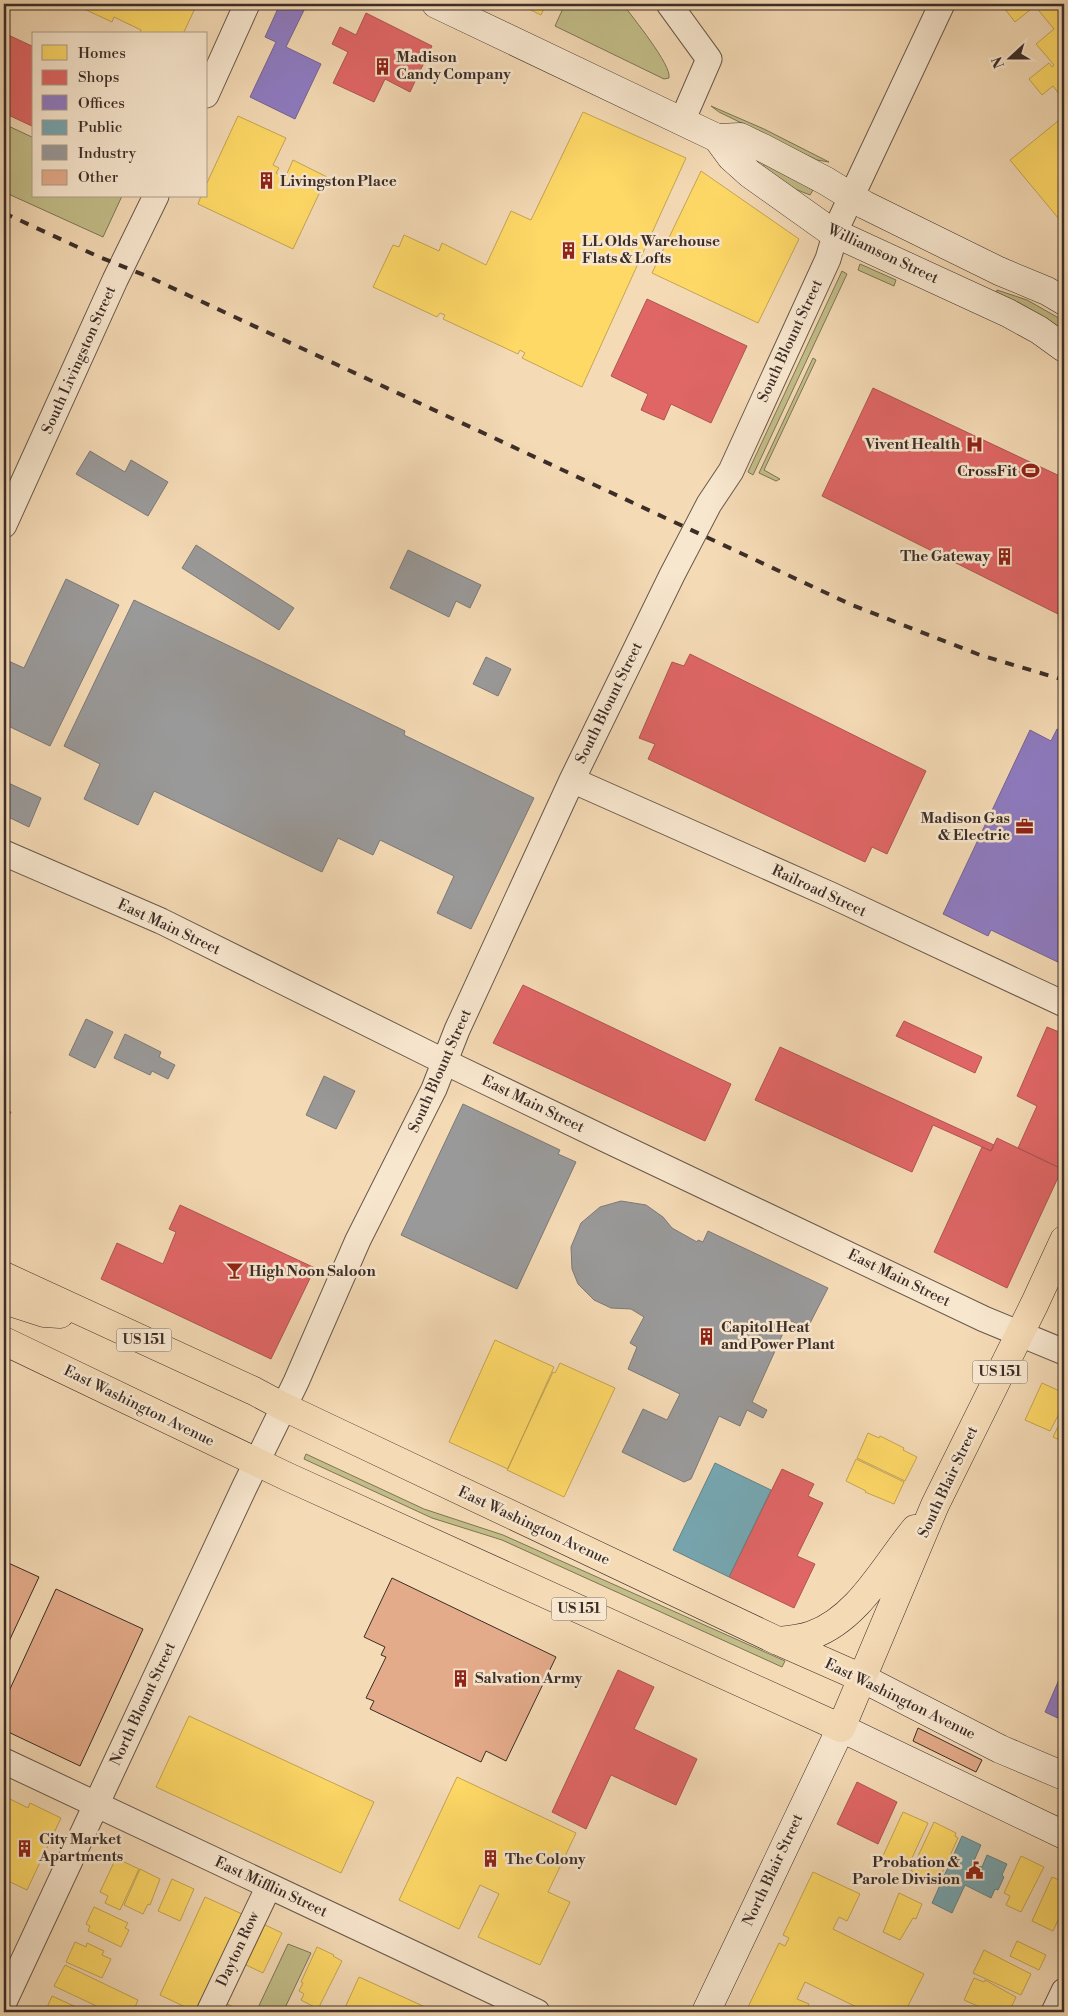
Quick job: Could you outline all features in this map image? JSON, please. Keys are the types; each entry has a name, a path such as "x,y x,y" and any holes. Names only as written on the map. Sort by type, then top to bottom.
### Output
{"main road":[{"name":"South Blair Street","path":"841,1728 935,1504 1020,1334 1064,1240"},
{"name":"East Washington Avenue","path":"4,1276 254,1390 284,1407 778,1641 862,1678"},
{"path":"4,1300 44,1313 89,1315"},
{"name":"East Washington Avenue","path":"4,1341 256,1462 841,1728"},
{"name":"US 151","path":"778,1641 813,1635 829,1627 851,1609 865,1595 900,1547 935,1504"}],"street":[{"path":"208,91 247,4"},
{"name":"Williamson Street","path":"436,4 717,138 731,157 750,174 836,233 1008,313 1039,330 1064,348"},
{"path":"668,4 709,59 682,121"},
{"name":"South Blount Street","path":"284,1407 358,1240 431,1096 444,1062 572,780 672,575 709,504 730,471 828,259 850,197 942,4"},
{"name":"Williamson Street","path":"717,138 740,137 826,181 850,197 998,272 1064,300"},
{"name":"South Livingston Street","path":"4,524 115,280 155,198"},
{"name":"Railroad Street","path":"572,780 823,891 1064,1004"},
{"name":"East Main Street","path":"4,853 161,921 444,1062 1020,1334 1064,1352"},
{"name":"North Blount Street","path":"4,2002 256,1462 284,1407"},
{"name":"East Washington Avenue","path":"862,1678 1000,1749 1064,1776"},
{"name":"East Washington Avenue","path":"841,1728 1064,1835"},
{"name":"North Blair Street","path":"706,2012 841,1728"},
{"name":"East Mifflin Street","path":"4,1761 537,2012"},
{"name":"Dayton Row","path":"209,2012 269,1886"},
{"path":"1054,2012 1064,1991"}],"shaded area":[{"path":"565,4 623,4 658,52 669,78 664,79 555,26"},
{"path":"711,106 764,129 829,162 817,160 719,112"},
{"path":"4,124 32,137 32,198 121,198 103,237 4,192"},
{"path":"765,163 813,190 810,195 795,189 763,167"},
{"path":"860,264 896,280 894,286 858,270"},
{"path":"842,271 847,274 753,475 748,472"},
{"path":"997,290 1027,300 1064,321 1064,330 996,295"},
{"path":"813,358 816,360 764,470 780,479 776,481 759,473"},
{"path":"306,1454 424,1509 503,1535 785,1661 782,1667 502,1540 432,1518 304,1459"},
{"path":"288,1944 311,1953 283,2012 256,2012"}],"building: Homes":[{"path":"83,4 197,4 184,32 140,32 141,30 114,17 112,22 82,8"},
{"path":"525,4 546,4 541,15 523,6"},
{"path":"1001,4 1064,4 1063,99 1053,86 1042,95 1029,79 1049,63 1052,67 1054,65 1036,44 1054,29 1035,6 1015,22"},
{"name":"LL Olds Warehouse Flats & Lofts","path":"583,112 686,158 582,387 522,358 525,353 520,350 518,354 443,319 445,315 440,313 437,317 373,287 393,245 399,247 404,235 439,251 442,243 486,265 511,211 531,220"},
{"name":"Livingston Place","path":"238,116 286,138 273,165 279,168 276,173 285,178 293,160 327,177 293,249 198,204 200,198 208,198 208,181"},
{"path":"1058,121 1064,129 1064,225 1010,160"},
{"path":"701,171 799,239 758,323 652,273"},
{"path":"495,1340 554,1367 508,1469 449,1442"},
{"path":"560,1363 615,1388 564,1497 507,1470 553,1372 555,1373"},
{"path":"1042,1383 1064,1393 1064,1404 1050,1431 1025,1420"},
{"path":"1064,1414 1064,1442 1053,1437"},
{"path":"868,1433 879,1438 880,1436 917,1457 905,1481 857,1458"},
{"path":"856,1459 904,1482 894,1504 865,1492 846,1481"},
{"path":"189,1716 374,1802 341,1873 156,1787"},
{"name":"The Colony","path":"457,1777 576,1833 548,1892 570,1902 540,1965 478,1937 499,1894 480,1885 459,1929 399,1900"},
{"name":"City Market Apartments","path":"4,1796 28,1808 30,1803 61,1818 27,1890 4,1879"},
{"path":"903,1812 928,1823 907,1869 882,1858"},
{"path":"934,1822 956,1833 955,1836 958,1838 937,1884 911,1871"},
{"path":"1021,1856 1044,1867 1021,1912 1006,1905 1010,1896 1004,1893"},
{"path":"116,1858 139,1869 120,1910 105,1903 108,1896 100,1892"},
{"path":"140,1869 160,1879 150,1905 148,1904 143,1914 124,1905"},
{"path":"813,1872 860,1894 847,1921 839,1917 833,1929 924,1974 905,2012 867,2012 805,1982 797,1999 809,2004 805,2012 759,2012 748,2007 779,1943 785,1946 789,1938 783,1935"},
{"path":"1052,1877 1064,1882 1064,1915 1062,1920 1059,1918 1053,1931 1032,1921"},
{"path":"172,1879 194,1889 180,1921 158,1911"},
{"path":"899,1893 922,1904 916,1919 913,1918 900,1940 883,1932"},
{"path":"205,1897 242,1914 196,2012 160,1995"},
{"path":"94,1907 128,1923 125,1928 129,1930 121,1947 88,1931 90,1926 86,1924"},
{"path":"261,1923 282,1933 263,1973 240,1962"},
{"path":"1017,1941 1046,1955 1039,1970 1010,1956"},
{"path":"75,1942 86,1947 87,1943 104,1951 102,1955 111,1959 102,1978 66,1962"},
{"path":"317,1947 342,1961 318,2009 301,2000 304,1994 299,1991 303,1983 301,1982"},
{"path":"984,1950 1031,1974 1021,1995 973,1973"},
{"path":"65,1965 138,2000 133,2012 109,2012 54,1986"},
{"path":"359,1977 434,2011 343,2012"},
{"path":"974,1978 984,1982 985,1980 1016,1997 1009,2012 991,2012 964,2000"},
{"path":"52,1996 87,2012 45,2012"},
{"path":"225,2003 245,2012 221,2012"}],"building: Shops":[{"name":"Madison Candy Company","path":"366,13 432,46 410,92 385,79 374,102 333,83 348,52 332,44 340,27 356,35"},
{"path":"4,33 32,46 32,126 4,113"},
{"path":"647,299 747,346 711,423 671,404 664,420 641,410 648,394 611,376"},
{"name":"The Gateway","path":"873,388 1064,478 1064,617 822,496"},
{"path":"690,654 926,771 887,854 872,847 865,862 648,759 655,744 639,738 672,662 684,666"},
{"path":"523,985 731,1084 705,1141 493,1043"},
{"path":"904,1021 982,1057 975,1073 896,1036"},
{"path":"1047,1027 1064,1034 1064,1164 1062,1169 1018,1148 1037,1106 1017,1096"},
{"path":"780,1047 994,1145 991,1151 933,1125 912,1172 755,1100"},
{"path":"4,1109 11,1112 4,1125"},
{"path":"997,1138 1062,1169 1007,1288 934,1252 982,1147 991,1151"},
{"path":"180,1205 315,1268 271,1359 101,1279 117,1243 163,1264 176,1232 169,1229"},
{"path":"782,1469 814,1484 808,1496 823,1503 797,1556 815,1564 794,1608 729,1577"},
{"path":"618,1670 654,1687 634,1729 697,1759 676,1805 611,1775 586,1829 552,1812"},
{"path":"857,1782 897,1802 878,1844 837,1824"}],"building: Offices":[{"path":"280,4 307,4 286,47 321,64 295,119 250,97 276,42 265,37"},
{"name":"Madison Gas & Electric","path":"1057,729 1064,732 1064,965 991,930 988,936 943,914 1030,730 1051,741"},
{"path":"1064,1668 1064,1721 1045,1712"}],"building: Public":[{"path":"715,1463 771,1490 729,1577 673,1550"},
{"name":"Probation & Parole Division","path":"962,1836 981,1845 973,1863 982,1867 987,1855 1007,1864 998,1890 995,1889 991,1898 965,1885 952,1913 932,1903"}],"building: Industry":[{"path":"90,451 125,472 131,460 168,482 148,516 76,474"},
{"path":"196,545 294,608 279,630 182,568"},
{"path":"408,550 481,585 470,608 456,601 449,617 390,588"},
{"path":"66,579 119,605 50,746 4,724 4,659 24,668"},
{"path":"134,600 405,731 404,735 534,798 471,929 437,913 454,876 380,840 373,855 338,838 322,872 154,791 138,825 84,799 100,764 64,746"},
{"path":"486,657 511,669 498,696 473,684"},
{"path":"4,781 41,798 29,827 4,815"},
{"path":"86,1019 113,1032 95,1068 69,1055"},
{"path":"125,1034 161,1052 159,1057 175,1065 168,1079 152,1071 150,1075 114,1058"},
{"path":"324,1076 355,1091 336,1129 306,1115"},
{"path":"463,1104 560,1150 558,1154 576,1162 517,1289 401,1235"},
{"name":"Capitol Heat and Power Plant","path":"621,1201 646,1205 663,1217 672,1228 697,1242 698,1240 703,1242 708,1231 828,1288 807,1329 789,1320 752,1402 767,1410 763,1418 747,1410 740,1426 719,1416 691,1479 684,1482 622,1452 643,1409 667,1420 680,1394 628,1369 637,1347 630,1343 644,1317 631,1309 611,1308 594,1300 578,1284 572,1269 571,1247 581,1223 600,1207"}],"building: Other":[{"path":"4,1561 39,1577 4,1652"},
{"name":"Salvation Army","path":"392,1578 556,1657 506,1761 486,1751 481,1762 370,1709 374,1701 366,1698 386,1657 381,1655 385,1647 364,1637"},
{"path":"56,1589 143,1629 80,1766 4,1730 4,1702"},
{"path":"918,1728 982,1760 976,1772 913,1741"}],"railway":[{"path":"4,213 97,256 149,277 852,605 980,655 1064,680"}],"place":[{"name":"Madison Candy Company","path":"382,66"},
{"name":"Livingston Place","path":"266,181"},
{"name":"LL Olds Warehouse Flats & Lofts","path":"568,250"},
{"name":"Vivent Health","path":"974,444"},
{"name":"CrossFit","path":"1031,471"},
{"name":"The Gateway","path":"1004,556"},
{"name":"Madison Gas & Electric","path":"1024,827"},
{"name":"High Noon Saloon","path":"235,1271"},
{"name":"Capitol Heat and Power Plant","path":"707,1336"},
{"name":"Salvation Army","path":"461,1678"},
{"name":"City Market Apartments","path":"25,1848"},
{"name":"The Colony","path":"491,1859"},
{"name":"Probation & Parole Division","path":"974,1871"}]}
